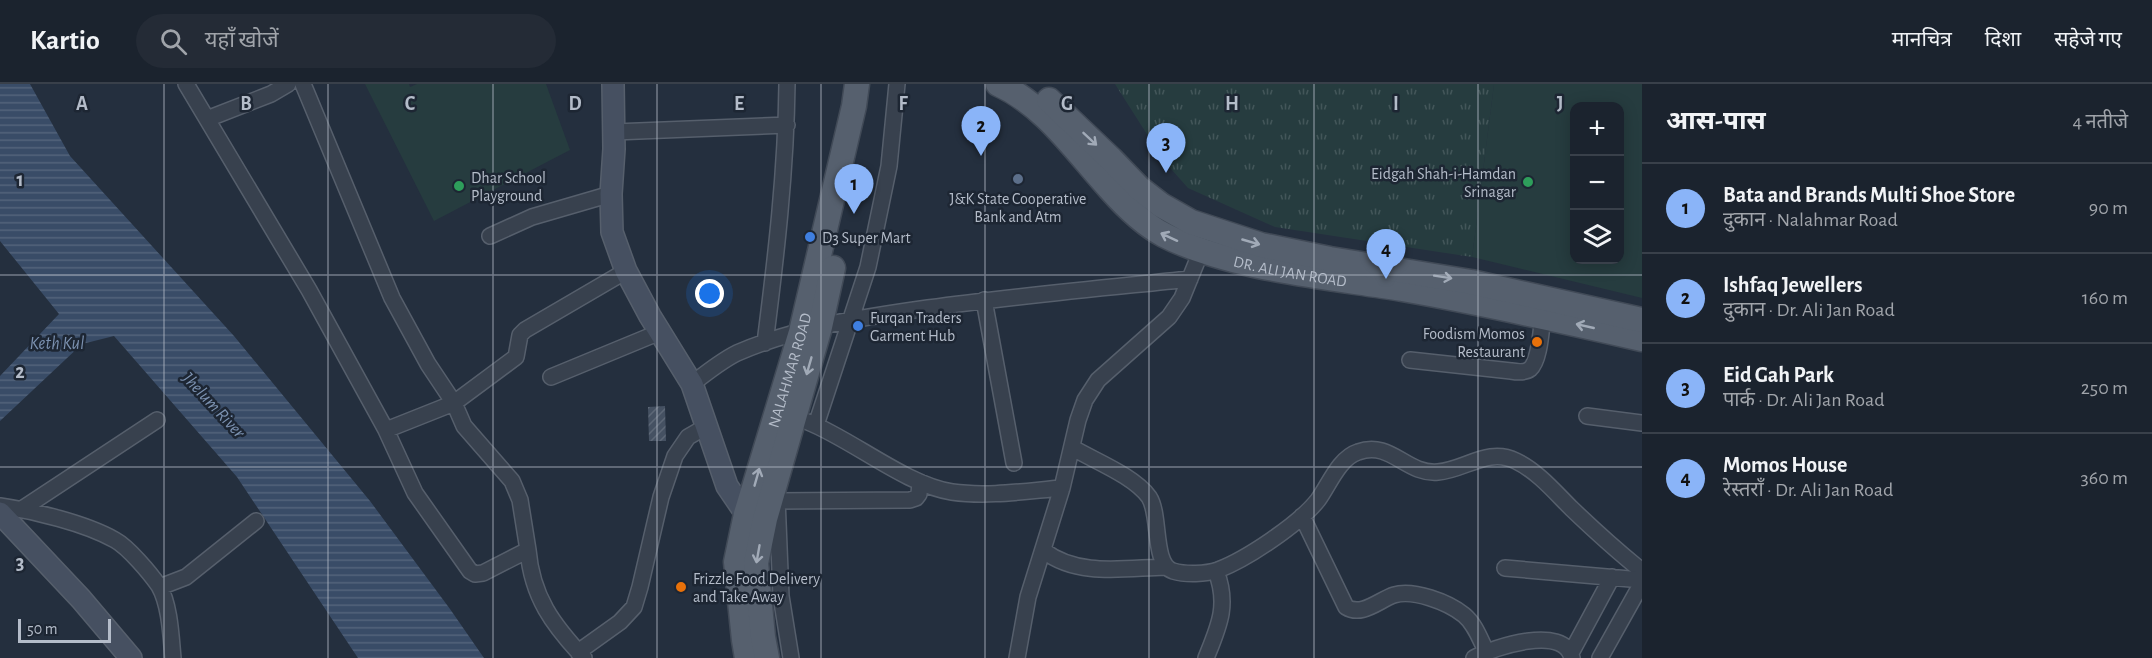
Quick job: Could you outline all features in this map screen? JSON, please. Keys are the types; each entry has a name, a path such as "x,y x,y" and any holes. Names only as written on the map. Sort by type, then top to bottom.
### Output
{"main road":[{"name":"NALAHMAR ROAD","path":"747,658 736,562 805,420 810,330 857,84"},
{"name":"NALAHMAR ROAD","path":"767,658 756,563 766,504 874,84"},
{"name":"DR. ALI JAN ROAD","path":"998,84 1023,97 1046,118 1136,216 1164,235 1261,244 1319,257 1471,282 1642,320"},
{"name":"DR. ALI JAN ROAD","path":"1032,84 1139,188 1161,205 1191,222 1205,240 1273,268 1413,291 1543,316 1642,339"}],"street":[{"path":"186,84 309,290 386,430 415,493 470,571 475,574 483,573 528,550"},
{"path":"207,119 271,94 288,84"},
{"path":"303,84 392,298 428,364 454,403 464,426 512,481 520,500 530,571 535,589 548,615 581,655 634,607 662,497 675,456 688,437 707,426"},
{"path":"613,84 612,232 626,271 692,384 727,486 766,504 910,500 919,494 920,482"},
{"path":"765,343 787,125 787,84"},
{"path":"897,84 889,166 868,267 852,319 805,420 920,482 951,492 988,494 1062,488"},
{"path":"614,132 787,125"},
{"path":"490,236 532,218 611,194"},
{"path":"1017,658 1028,597 1044,551 1085,400 1098,380 1169,317 1182,298 1205,240"},
{"path":"386,430 454,403 516,357 520,335 525,330 626,271"},
{"path":"692,384 736,354 765,343 852,319 984,300 1190,279"},
{"path":"984,300 1014,463"},
{"path":"1410,360 1521,372 1529,370 1538,351 1543,316"},
{"path":"551,377 660,332"},
{"path":"1587,416 1642,423"},
{"path":"22,509 157,420"},
{"path":"1072,448 1135,483 1149,498 1157,520 1160,553 1165,567"},
{"path":"1044,551 1056,561 1075,567 1100,569 1165,567 1173,571 1200,573 1216,571 1284,531 1316,502 1348,457 1371,449 1384,450 1426,473 1441,472 1477,459 1495,456 1514,459 1532,470 1614,548 1642,571"},
{"path":"766,504 791,658"},
{"path":"0,506 22,509 91,529 116,540 140,563 160,587 169,617 174,658"},
{"path":"0,513 81,599 131,658"},
{"path":"1302,516 1346,607 1352,611 1359,610 1394,595 1407,593 1422,596 1464,615 1472,625 1480,655 1509,644 1549,640 1560,643 1572,655 1612,577"},
{"path":"160,587 186,577 256,521"},
{"path":"1505,568 1642,581 1600,658"},
{"path":"1206,658 1219,625 1224,603 1222,585 1216,571"}],"green space":[{"name":"Dhar School Playground","path":"365,84 409,84 410,87 417,84 546,84 570,150 434,221"},
{"path":"1115,84 1494,84 1472,257 1275,227 1188,188 1164,161"},
{"name":"Eidgah Shah-i-Hamdan Srinagar","path":"1494,84 1642,84 1642,298 1472,257"}],"water":[{"path":"0,84 30,84 70,156 234,336 370,501 484,658 358,658 237,477 114,336 82,344 0,421 0,376 59,314 0,241"}],"building":[{"path":"665,406 666,441 649,441 648,407"}],"place":[{"name":"Ishfaq Jewellers","path":"981,156"},
{"name":"Eid Gah Park","path":"1166,173"},
{"name":"J&K State Cooperative Bank and Atm","path":"1018,179"},
{"name":"Eidgah Shah-i-Hamdan Srinagar","path":"1528,182"},
{"name":"Dhar School Playground","path":"459,186"},
{"name":"Bata and Brands Multi Shoe Store","path":"854,214"},
{"name":"D3 Super Mart","path":"810,237"},
{"name":"Momos House","path":"1386,279"},
{"name":"Furqan Traders Garment Hub","path":"858,326"},
{"name":"Foodism Momos Restaurant","path":"1537,342"},
{"name":"Frizzle Food Delivery and Take Away","path":"681,587"}],"water label":[{"name":"Keth Kul","path":"57,343"},
{"name":"Jhelum River","path":"214,405"}]}
